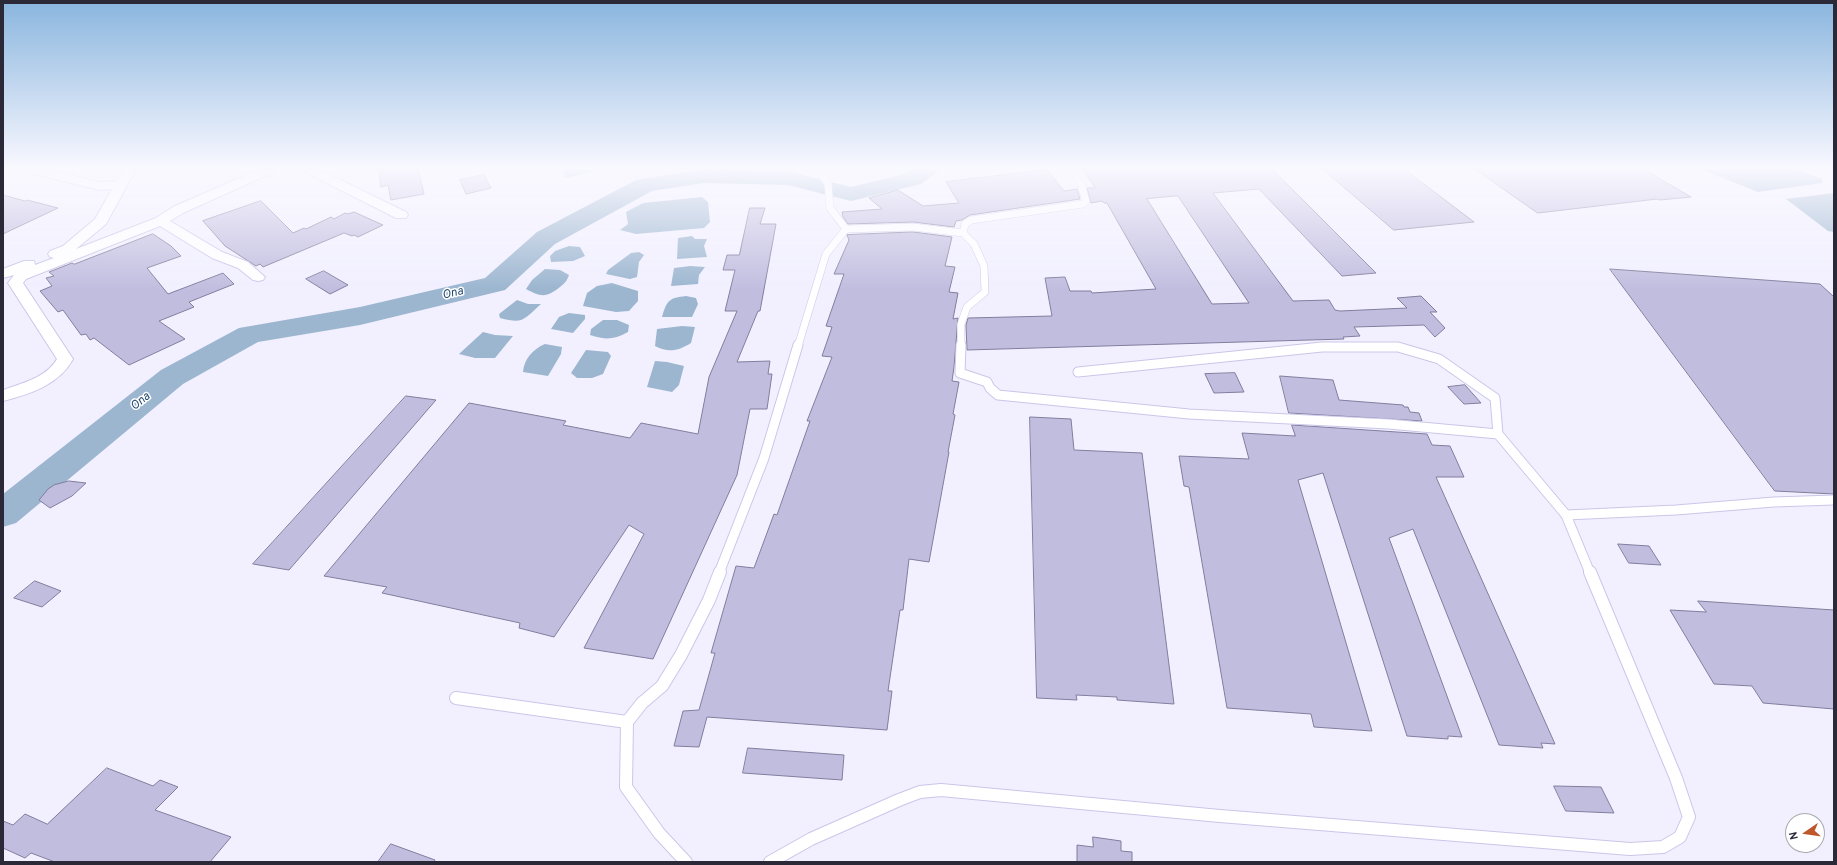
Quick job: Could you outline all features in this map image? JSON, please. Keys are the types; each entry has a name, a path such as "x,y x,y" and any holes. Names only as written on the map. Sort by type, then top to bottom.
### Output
{"street":[{"path":"3,274 68,249 101,221 107,209"},
{"path":"3,396 56,373 63,365 65,360 15,283 17,280 29,272 99,247 161,221 179,209"},
{"path":"390,209 401,215"},
{"path":"161,221 217,255 243,265 258,277"},
{"path":"76,242 99,247"}],"lane":[{"path":"831,209 846,229"},
{"path":"963,233 965,224 970,220 1045,209"},
{"path":"686,862 659,833 626,787 627,722 642,703 662,686 681,655 709,600 764,458 826,254 846,229 913,226 963,233 974,244 984,266 985,292 967,307 961,324 960,373 987,382 990,388 998,395 1189,414 1389,424 1498,434"},
{"path":"770,862 811,839 899,800 920,792 941,790 1196,814 1630,849 1663,847 1680,837 1689,818 1676,778 1566,515 1498,434 1495,398 1439,359 1398,347 1322,347 1078,372"},
{"path":"1566,515 1676,510 1774,502 1834,500"},
{"path":"456,698 627,722"}],"water":[{"path":"631,209 709,209 710,222 704,228 636,234 620,230 628,224 626,212"},
{"path":"1800,209 1834,209 1834,232 1828,231"},
{"path":"692,236 695,239 707,239 704,246 707,257 677,259 678,238"},
{"path":"569,246 580,247 585,256 573,261 551,262 550,256 555,251"},
{"path":"639,252 644,255 639,262 637,277 630,279 606,274 608,270 631,253"},
{"path":"690,266 705,267 699,275 698,284 671,286 674,268"},
{"path":"545,269 560,270 569,275 563,284 555,291 547,295 536,294 526,289 532,280"},
{"path":"612,283 638,291 638,301 629,311 616,312 583,306 587,293 597,286"},
{"path":"686,296 696,298 698,304 692,317 662,317 667,303 672,299"},
{"path":"517,300 528,304 541,304 523,319 514,321 500,318 499,314"},
{"path":"569,313 585,315 585,319 573,333 551,329 559,317"},
{"path":"603,320 617,320 629,325 628,332 618,337 609,338 601,338 590,335 591,329"},
{"path":"682,326 695,327 691,343 682,348 673,350 665,350 655,346 657,329"},
{"path":"483,332 495,335 513,336 495,358 475,358 459,354"},
{"path":"545,344 562,347 561,354 548,376 523,372 525,363 530,355"},
{"path":"586,350 608,352 611,356 603,374 592,378 577,378 571,373"},
{"path":"655,361 684,366 679,385 672,392 647,387"}],"building":[{"path":"3,209 55,209 3,234"},
{"path":"237,209 269,209 293,233 304,228 306,229 331,217 334,219 345,213 348,214 354,212 383,225 358,237 344,233 263,267 260,264 256,266 225,246 203,221"},
{"path":"750,209 765,209 760,224 776,224 760,311 758,311 737,362 770,361 768,374 772,374 767,409 750,409 737,475 653,659 584,648 644,534 629,525 554,637 519,628 520,623 382,593 387,587 324,576 469,403 566,421 563,425 630,438 641,423 698,434 709,377 737,311 725,311 735,270 723,270 727,255 739,255"},
{"path":"877,209 1009,209 970,215 962,220 956,221 954,227 913,222 848,224 843,217 842,212"},
{"path":"1111,209 1153,209 1212,304 1249,303 1187,209 1225,209 1293,301 1329,300 1335,310 1340,311 1407,308 1397,298 1421,296 1437,312 1430,312 1445,328 1435,337 1424,325 1354,327 1360,336 1343,337 1344,339 967,350 966,325 968,318 1052,316 1045,278 1065,277 1070,291 1091,291 1092,293 1156,289"},
{"path":"1278,209 1312,209 1376,273 1342,276"},
{"path":"1370,209 1457,209 1474,222 1394,230"},
{"path":"1533,209 1569,209 1538,213"},
{"path":"913,232 952,237 945,266 955,267 949,292 958,293 953,319 958,318 952,381 959,382 953,414 955,415 949,452 929,562 909,559 903,610 900,610 888,691 892,691 887,730 707,717 699,747 674,746 683,711 699,710 715,653 711,653 736,566 754,568 774,514 777,515 810,421 807,421 832,357 822,356 832,327 826,326 844,274 834,274 849,240 847,235"},
{"path":"153,234 171,246 181,256 147,268 168,294 223,273 234,284 189,302 194,307 159,321 185,339 129,365 94,338 90,340 86,334 81,335 63,310 58,312 40,291 52,286 46,278 54,276 49,272"},
{"path":"1610,269 1820,284 1834,297 1834,494 1775,491"},
{"path":"324,271 348,285 330,294 306,279"},
{"path":"1235,373 1244,392 1214,393 1205,374"},
{"path":"1280,376 1333,380 1339,400 1403,405 1404,407 1408,407 1410,412 1419,413 1422,421 1289,413"},
{"path":"1465,385 1481,403 1464,404 1448,387"},
{"path":"406,396 436,400 289,570 253,564"},
{"path":"1030,417 1071,419 1074,450 1142,453 1174,704 1117,700 1117,697 1076,695 1077,700 1037,698"},
{"path":"1292,425 1427,434 1432,445 1450,446 1464,477 1436,477 1555,744 1541,743 1543,748 1499,745 1413,529 1389,538 1462,737 1448,736 1448,739 1407,736 1323,473 1298,480 1372,731 1314,727 1311,714 1227,708 1189,487 1184,486 1179,456 1249,459 1242,433 1295,436"},
{"path":"69,481 86,483 72,496 50,508 39,500 48,489 54,485"},
{"path":"1618,544 1649,546 1661,565 1629,563"},
{"path":"35,581 61,591 42,607 14,598"},
{"path":"1698,601 1834,610 1834,709 1763,703 1752,686 1714,684 1670,610 1706,612"},
{"path":"748,748 844,755 842,780 743,773"},
{"path":"107,768 153,786 160,780 178,787 155,810 231,837 210,862 55,862 31,853 25,858 3,848 3,821 13,825 25,814 47,824"},
{"path":"1554,786 1601,787 1614,813 1566,811"},
{"path":"1093,837 1121,841 1121,851 1132,852 1132,862 1077,862 1077,845 1093,847"},
{"path":"391,844 435,860 434,862 378,862"}],"waterway":[{"name":"Ona","path":"3,514 172,377 250,334 360,316 495,284 546,238 599,209"}]}
